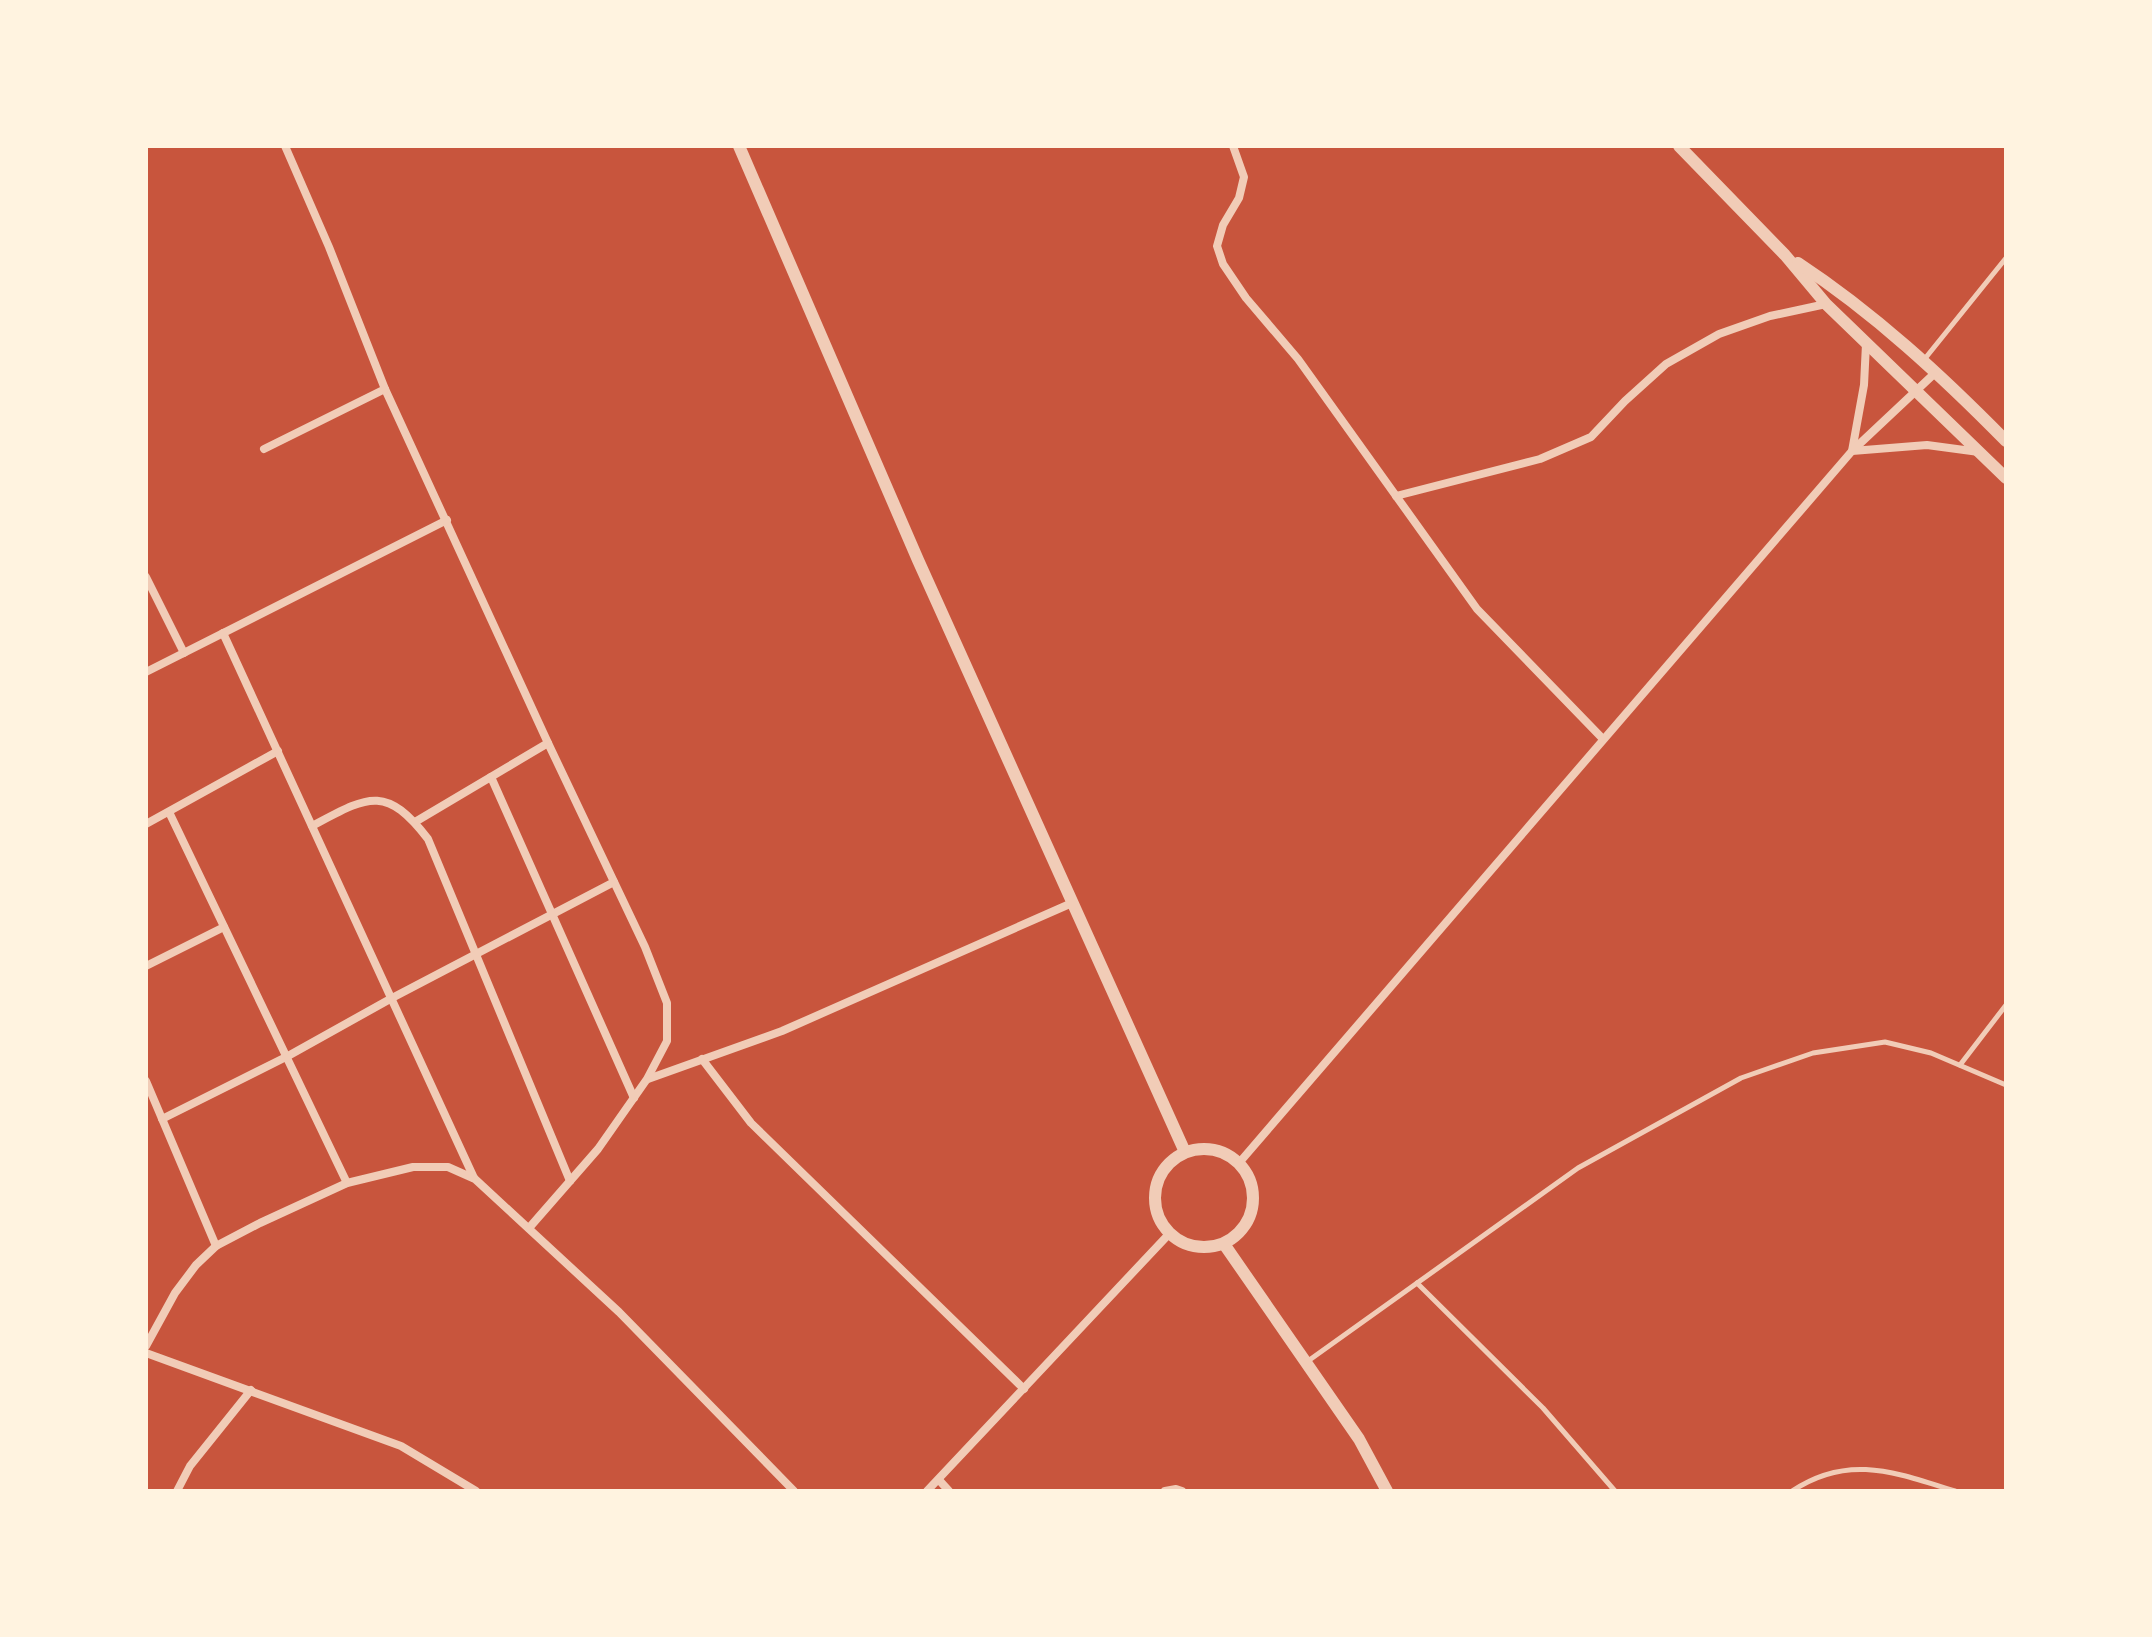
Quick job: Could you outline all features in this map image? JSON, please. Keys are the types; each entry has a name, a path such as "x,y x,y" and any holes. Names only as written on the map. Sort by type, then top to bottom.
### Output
{"street":[{"path":"285,146 385,389 645,947 667,1003 667,1041 647,1079 598,1149 529,1228"},
{"path":"739,146 918,560 1185,1152"},
{"path":"1233,146 1244,177 1239,198 1223,225 1217,246 1223,264 1246,298 1298,359 1477,609 1603,739"},
{"path":"1679,146 1785,255 1826,304 2006,478"},
{"path":"1785,255 1843,293 1923,362 2006,441"},
{"path":"1396,496 1540,459 1591,437 1666,364 1719,334 1770,316 1826,304"},
{"path":"1852,451 1864,385 1866,344"},
{"path":"1239,1163 1852,451 1935,373"},
{"path":"264,449 385,389"},
{"path":"1852,451 1927,445 1981,452"},
{"path":"146,672 447,520"},
{"path":"146,577 184,653"},
{"path":"223,633 475,1179"},
{"path":"415,822 548,743"},
{"path":"146,824 278,751"},
{"path":"491,777 634,1098"},
{"path":"312,826 358,802 375,799 395,807 415,822 428,839 570,1181"},
{"path":"169,812 347,1183"},
{"path":"162,1119 288,1056 614,882"},
{"path":"647,1079 782,1031 1072,903"},
{"path":"146,966 224,927"},
{"path":"702,1059 751,1123 1024,1389"},
{"path":"146,1081 216,1246"},
{"path":"1204,1148 1223,1152 1239,1163 1250,1179 1254,1198 1251,1217 1240,1233 1224,1244 1205,1248 1186,1245 1169,1234 1159,1218 1155,1199 1158,1180 1169,1164 1185,1152 1204,1148"},
{"path":"146,1346 175,1293 196,1265 216,1246 347,1183 413,1167 448,1167 475,1179 619,1312 794,1491"},
{"path":"927,1491 1169,1234"},
{"path":"1224,1244 1359,1439 1387,1491"},
{"path":"146,1353 401,1446 476,1491"},
{"path":"177,1491 190,1466 251,1390"},
{"path":"939,1480 949,1491"},
{"path":"1165,1491 1182,1491"}],"lane":[{"path":"1923,362 2006,258"},
{"path":"1960,1065 2006,1005"},
{"path":"1307,1362 1578,1168 1741,1078 1813,1053 1885,1042 1931,1053 2006,1085"},
{"path":"1417,1283 1543,1408 1615,1491"},
{"path":"1792,1491 1801,1484 1853,1467 1893,1472 1955,1491"}]}
